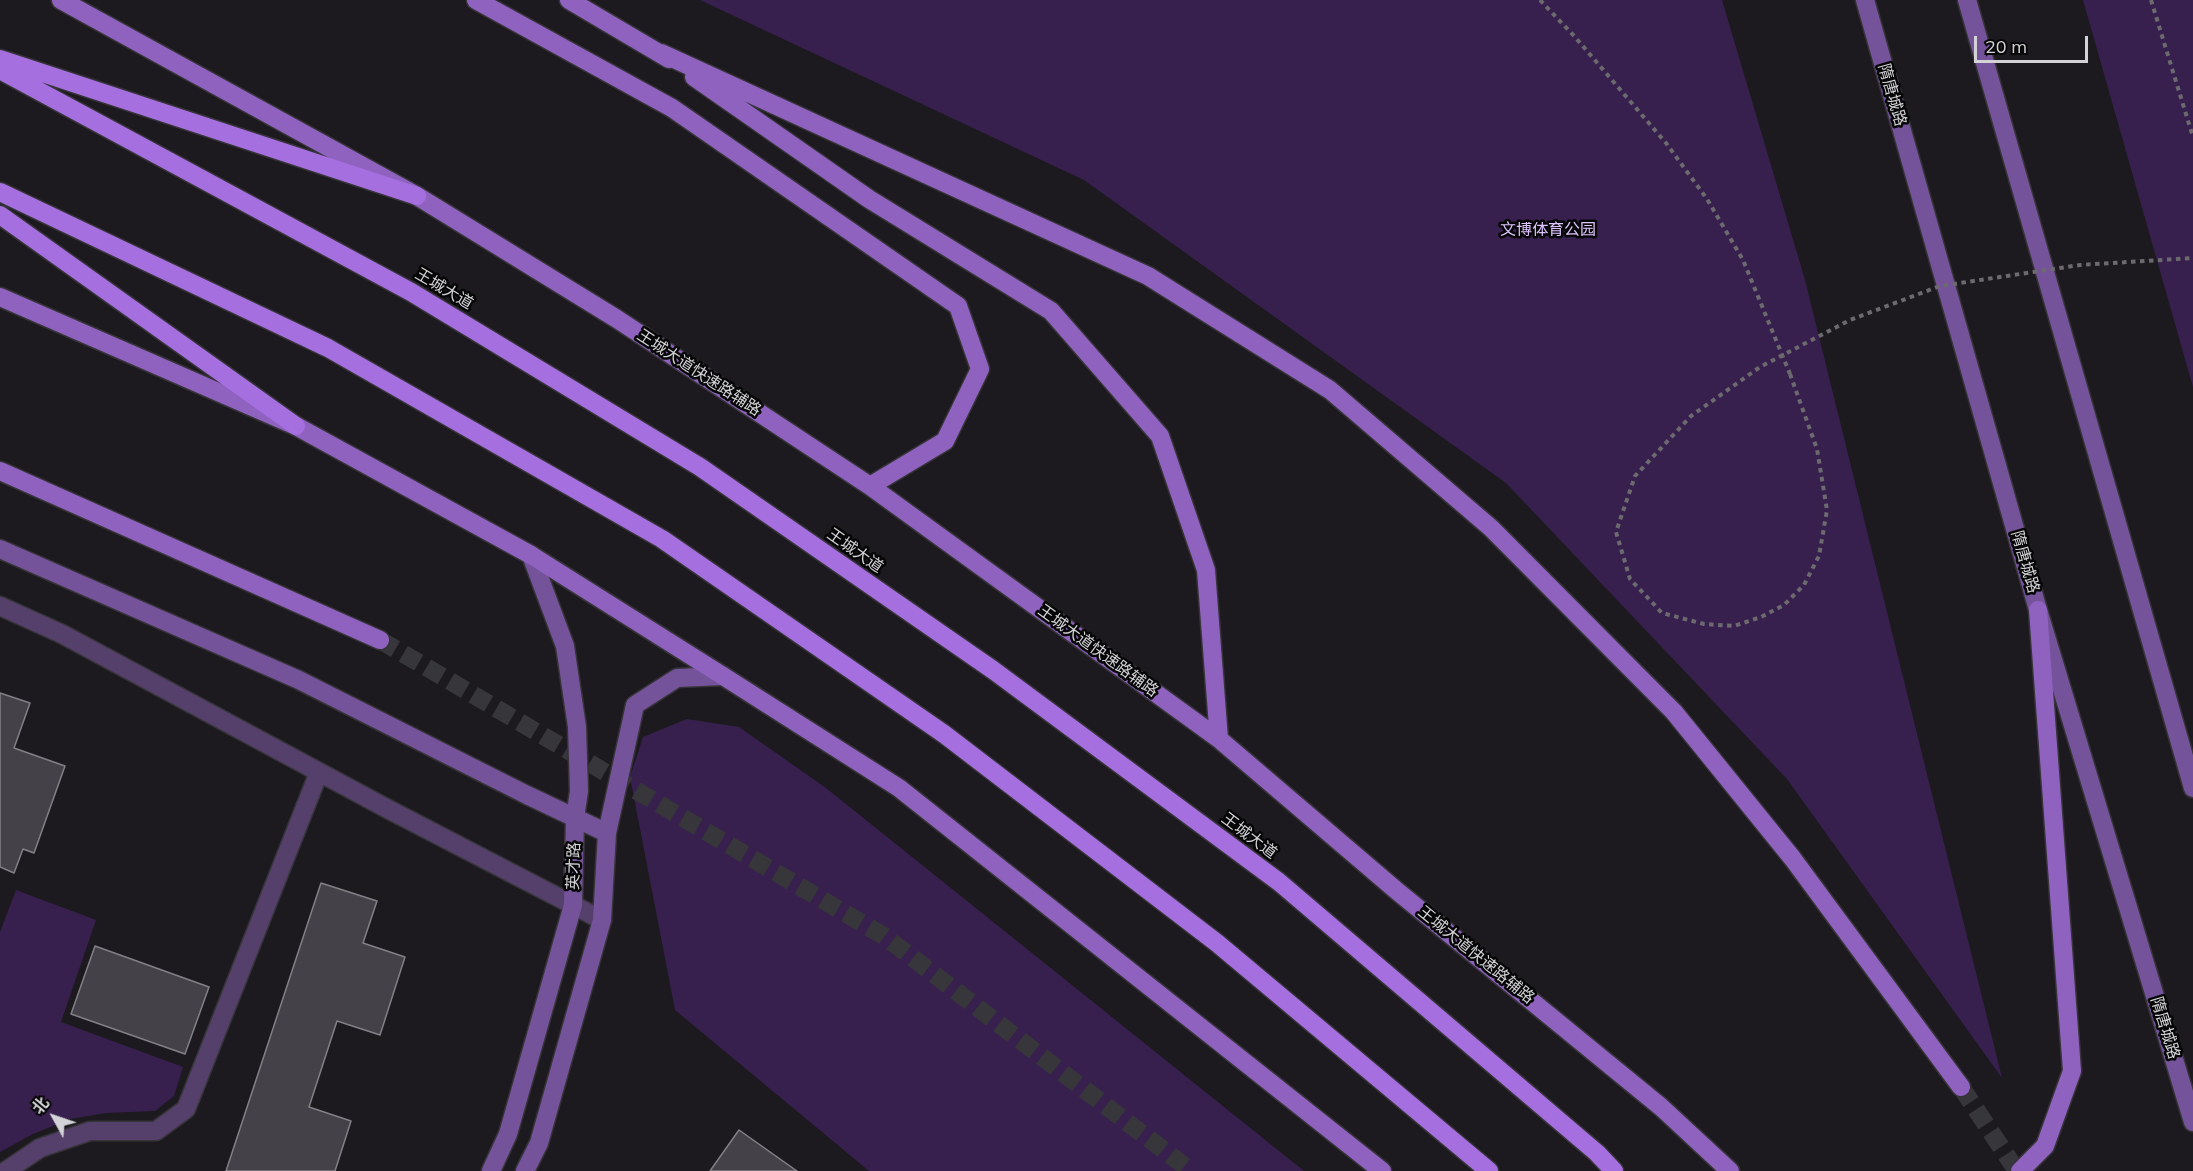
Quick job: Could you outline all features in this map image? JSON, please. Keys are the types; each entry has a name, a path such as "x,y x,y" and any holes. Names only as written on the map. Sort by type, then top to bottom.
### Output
{"highway":[{"path":"0,59 417,196"},
{"name":"王城大道","path":"0,70 411,292 700,467 993,670 1279,882 1597,1153 1614,1171"},
{"path":"0,192 328,348 662,539 934,727 1217,943 1489,1171"},
{"path":"0,215 296,426"}],"main road":[{"path":"61,0 417,196"},
{"path":"476,0 672,108 958,306 980,369 945,441 870,486"},
{"path":"568,0 661,53 1148,276 1330,390 1491,528 1674,712 1793,859 1961,1087"},
{"name":"隋唐城路","path":"1865,0 2038,610 2193,1122"},
{"path":"1967,0 2193,788"},
{"path":"661,53 869,199 1051,311 1160,436 1206,570 1219,739"},
{"name":"王城大道快速路辅路","path":"417,196 617,319 870,486 1219,739 1406,898 1661,1107 1730,1171"},
{"path":"0,297 296,426 531,555 723,676 899,788 1382,1171"},
{"path":"0,471 380,640"},
{"path":"0,549 299,680 607,833"},
{"name":"英才路","path":"491,1171 508,1134 573,905 575,818 579,791 577,727 565,646 531,555"},
{"path":"2020,1171 2045,1146 2072,1071 2038,610"},
{"name":"英才路","path":"525,1171 539,1143 602,920 607,833 635,705 677,678 723,676"}],"street":[{"path":"0,606 62,634 602,920"},
{"path":"6,1171 40,1148 90,1131 156,1131 186,1109 319,772"}],"path":[{"path":"1540,0 1666,143 1707,199 1743,260 1790,374 1817,449 1827,510 1819,556 1804,585 1784,605 1761,617 1734,626 1704,624 1662,612 1630,579 1616,532 1635,476 1691,416 1760,367 1850,320 1941,286 2080,265 2193,258"},
{"path":"2151,0 2193,137"}],"green space":[{"name":"文博体育公园","path":"700,0 1722,0 1805,280 2002,1078 1787,779 1506,483 1084,180"},
{"path":"2083,0 2193,0 2193,387"},
{"path":"687,719 739,727 826,788 1304,1171 869,1171 675,1010 630,777 643,737"},
{"path":"16,890 96,920 61,1022 183,1067 174,1096 155,1111 106,1113 70,1119 33,1134 0,1152 0,932"}],"building":[{"path":"0,693 30,703 14,748 65,766 34,853 23,849 14,873 0,867"},
{"path":"321,883 377,901 363,943 405,957 380,1035 337,1021 309,1107 351,1121 335,1171 226,1171"},
{"path":"95,946 209,987 185,1054 71,1014"},
{"path":"739,1130 797,1171 710,1171"}],"tunnel":[{"path":"380,640 884,936 1191,1171"},
{"path":"1961,1087 2017,1171"}]}
